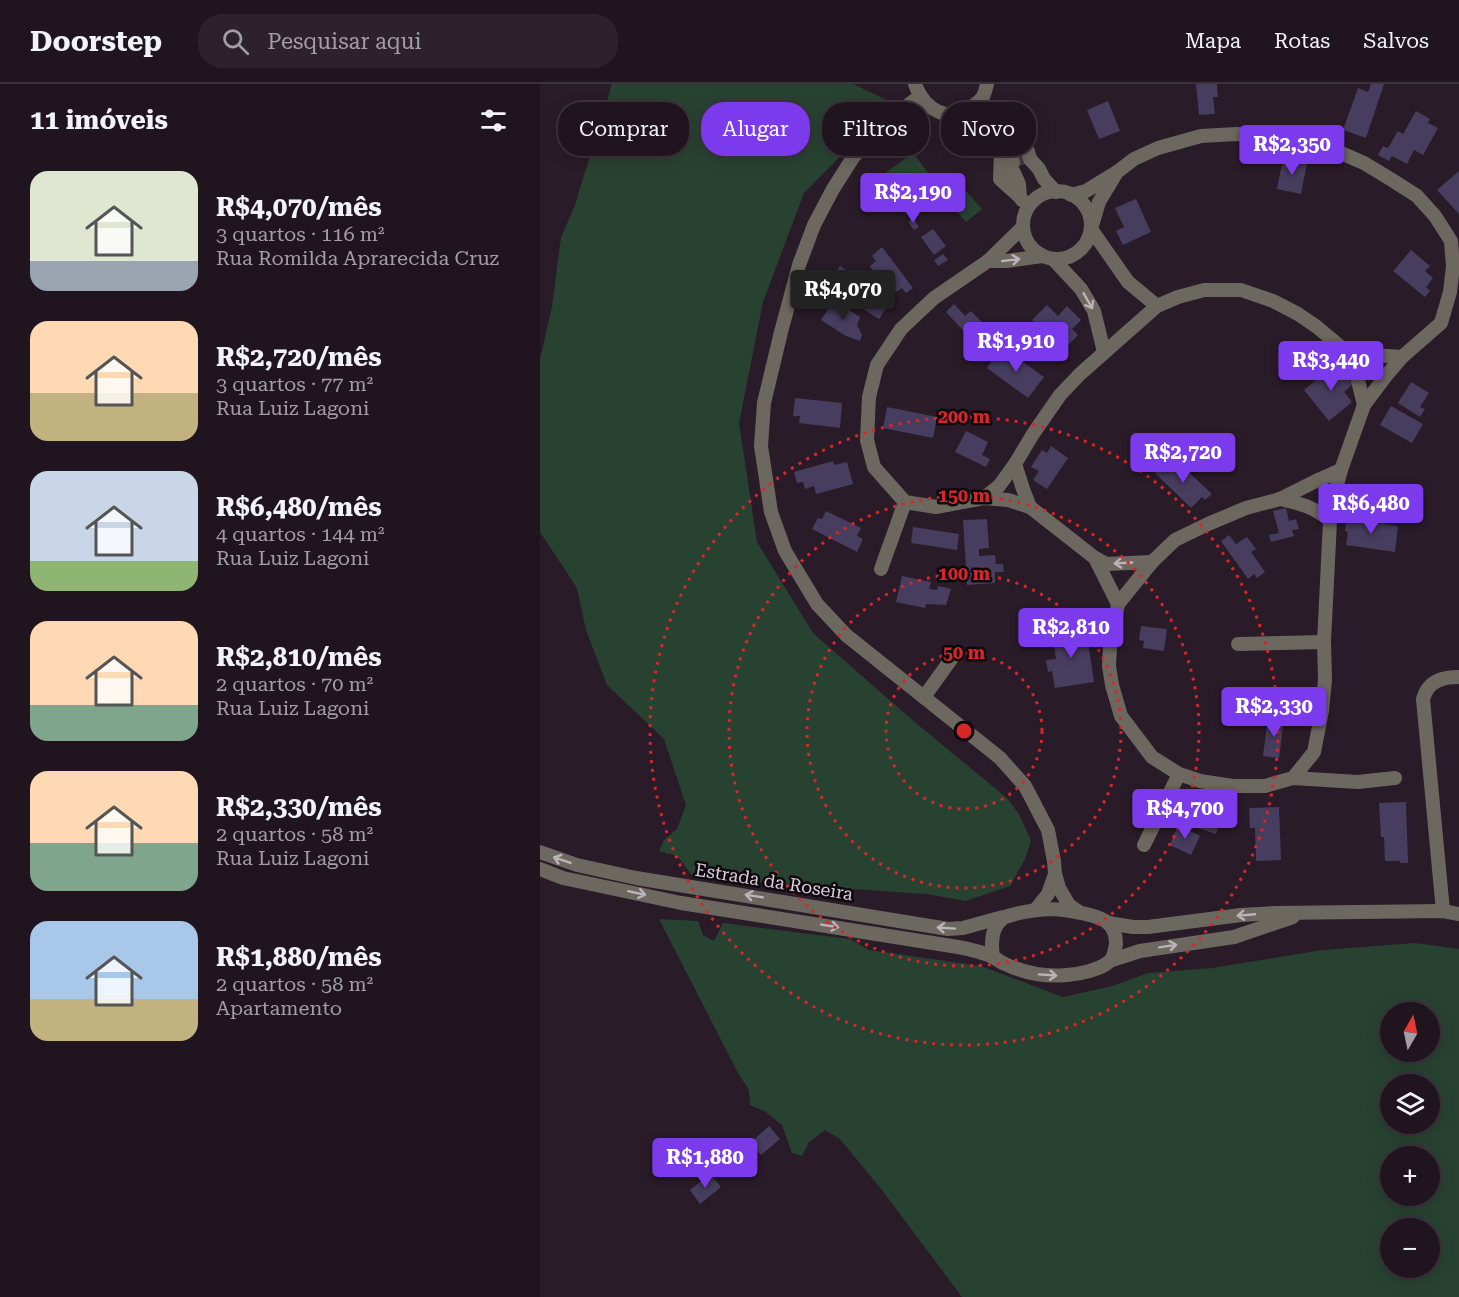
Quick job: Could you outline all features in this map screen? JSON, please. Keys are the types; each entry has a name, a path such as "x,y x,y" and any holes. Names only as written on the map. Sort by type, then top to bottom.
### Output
{"street":[{"path":"978,102 982,99 987,84"},
{"path":"941,113 926,104 918,90 854,156 814,225 799,265 764,403 761,446 771,512 785,551 817,604 846,635 1000,758 1025,786 1048,830 1055,874 1064,897 1069,905 1079,912"},
{"path":"1071,195 1086,191 1134,159 1158,148 1201,136 1236,134 1276,136 1327,147 1364,163 1417,196 1455,240 1450,292 1441,323 1402,357 1364,405 1341,470 1330,521 1324,642 1326,680 1322,711 1314,752 1293,778"},
{"path":"1000,156 1000,179 1024,203"},
{"path":"1007,156 1033,175 1044,179"},
{"path":"1015,156 1024,203 1023,227 1026,238 1033,248 1048,257 1081,289 1094,311 1104,352"},
{"path":"1029,156 1044,179 1056,192"},
{"path":"987,261 1064,258 1074,255 1088,239 1099,202 1117,172"},
{"path":"1024,203 1050,192 1071,195 1080,200 1087,209 1091,229 1128,282 1157,306"},
{"path":"1023,227 987,261 934,298 901,329 877,365 869,397 867,440 874,467 905,502 936,507 984,498 1008,500 1030,507 1095,558 1106,564 1152,562"},
{"path":"984,498 999,486 1060,395 1080,374 1157,306 1204,290 1241,290 1298,314 1317,327 1342,348 1354,364 1364,405"},
{"path":"1342,348 1359,354 1402,357"},
{"path":"1015,465 1030,507"},
{"path":"1341,470 1280,499 1246,508 1175,540 1152,562 1118,604 1110,647 1109,666 1112,685 1121,716 1152,756 1179,774 1200,781 1233,786 1265,786 1293,778 1358,782 1395,778"},
{"path":"1280,499 1322,512 1330,521"},
{"path":"881,569 905,502"},
{"path":"1095,558 1118,604"},
{"path":"1238,644 1324,642"},
{"path":"924,697 952,658"},
{"path":"1443,911 1423,706 1425,692 1433,683 1441,678 1459,677"},
{"path":"1144,845 1179,774"},
{"name":"Estrada da Roseira","path":"540,852 577,865 636,878 948,929 963,928 1036,909 1079,912 1108,923 1133,927 1275,913 1443,911 1459,914"},
{"name":"Estrada da Roseira","path":"540,869 563,878 681,903 947,945 993,957 1019,970 1053,976 1099,968 1112,960 1140,951 1234,937 1283,919 1325,912"},
{"path":"1036,909 1048,894 1055,874"},
{"path":"993,957 991,944 993,934 1003,917"},
{"path":"1108,923 1116,938 1112,960"}],"green space":[{"path":"612,84 853,84 891,102 822,102 822,156 841,156 804,193 763,302 739,423 757,542 813,633 917,724 1007,798 1019,814 1031,841 1025,859 1010,886 966,901 925,894 694,878 677,856 659,851 664,840 677,829 686,805 664,739 607,685 586,630 577,588 540,532 540,359 552,307 561,237 574,208 590,156 689,156 689,102 606,102"},
{"path":"909,156 915,156 929,174 887,204 871,183"},
{"path":"954,178 982,209 966,222 939,191"},
{"path":"659,919 698,921 703,935 714,941 723,923 850,939 869,950 981,966 1063,997 1112,986 1148,973 1212,968 1323,950 1415,943 1459,949 1459,1297 962,1297 882,1190 840,1139 825,1130 809,1142 802,1156 792,1153 782,1125 766,1112 750,1105 749,1090 738,1073"}],"building":[{"path":"1196,84 1217,84 1218,97 1213,97 1215,114 1199,115"},
{"path":"1371,84 1384,84 1366,138 1343,130 1358,88 1368,92"},
{"path":"1108,101 1120,131 1099,139 1087,110"},
{"path":"1416,111 1430,119 1428,123 1438,128 1423,155 1414,150 1407,164 1392,156 1389,161 1378,155 1383,146 1388,148 1398,131 1403,134"},
{"path":"1022,156 1026,156 1026,162 1004,177 1003,169"},
{"path":"1283,159 1307,163 1301,194 1277,189"},
{"path":"1459,171 1459,214 1437,190"},
{"path":"1136,199 1151,232 1123,245 1116,231 1124,227 1115,208"},
{"path":"913,218 919,227 914,230 908,222"},
{"path":"933,229 946,246 934,255 921,237"},
{"path":"882,247 913,288 906,293 902,288 895,293 884,279 876,285 868,275 873,271 870,266 876,261 872,256"},
{"path":"1411,250 1430,266 1425,271 1433,278 1426,287 1430,291 1425,297 1393,271"},
{"path":"943,254 948,260 938,266 934,260"},
{"path":"840,266 892,299 879,319 827,286"},
{"path":"834,300 860,317 857,325 862,335 860,341 846,336 821,320"},
{"path":"954,304 965,316 971,311 998,339 983,352 946,312"},
{"path":"1047,305 1058,316 1067,306 1081,320 1072,329 1078,335 1063,350 1032,320"},
{"path":"1005,349 1044,377 1028,398 987,368 996,355 999,357"},
{"path":"1336,364 1353,384 1344,392 1352,402 1329,421 1304,390"},
{"path":"1411,382 1429,393 1420,407 1425,409 1420,417 1398,403"},
{"path":"795,398 842,403 840,428 799,423 800,416 793,416"},
{"path":"1391,406 1423,424 1412,443 1380,425"},
{"path":"887,407 937,417 933,438 883,428"},
{"path":"966,431 988,442 982,455 990,459 986,467 955,452"},
{"path":"1051,446 1068,458 1047,489 1033,480 1039,471 1031,467 1042,450 1047,453"},
{"path":"833,461 834,465 847,462 853,484 816,494 814,486 805,489 803,482 797,483 794,472"},
{"path":"1166,462 1173,469 1179,463 1212,494 1205,500 1202,497 1191,508 1155,473"},
{"path":"1286,508 1289,521 1296,519 1299,529 1292,530 1294,536 1271,542 1269,535 1279,533 1273,511"},
{"path":"826,511 861,528 857,536 863,539 857,552 812,529 818,518 822,519"},
{"path":"987,519 989,548 979,549 979,556 995,555 996,564 1003,564 1004,572 995,572 995,583 967,585 963,520"},
{"path":"1346,519 1398,526 1395,552 1346,545 1348,532 1345,531"},
{"path":"913,527 959,534 957,550 911,543"},
{"path":"1229,535 1236,544 1247,537 1256,549 1251,552 1265,572 1257,578 1254,574 1248,579 1221,541"},
{"path":"902,576 931,582 929,589 937,590 938,586 951,589 946,605 926,604 925,608 896,602"},
{"path":"1141,626 1167,629 1164,651 1143,648 1144,641 1139,640"},
{"path":"1086,629 1094,682 1055,688 1052,671 1048,672 1046,660 1056,659 1052,634"},
{"path":"1268,717 1284,719 1279,758 1263,756"},
{"path":"1188,793 1220,804 1214,824 1219,825 1216,834 1178,822"},
{"path":"1406,802 1408,863 1385,861 1379,803"},
{"path":"1279,807 1281,860 1256,861 1255,828 1250,828 1249,808"},
{"path":"1178,825 1200,836 1191,855 1170,845"},
{"path":"769,1126 780,1139 761,1155 750,1143"},
{"path":"751,1148 758,1157 752,1161 746,1153"},
{"path":"710,1174 721,1187 700,1204 690,1190"}],"tunnel":[{"path":"1022,156 1022,165"}]}
